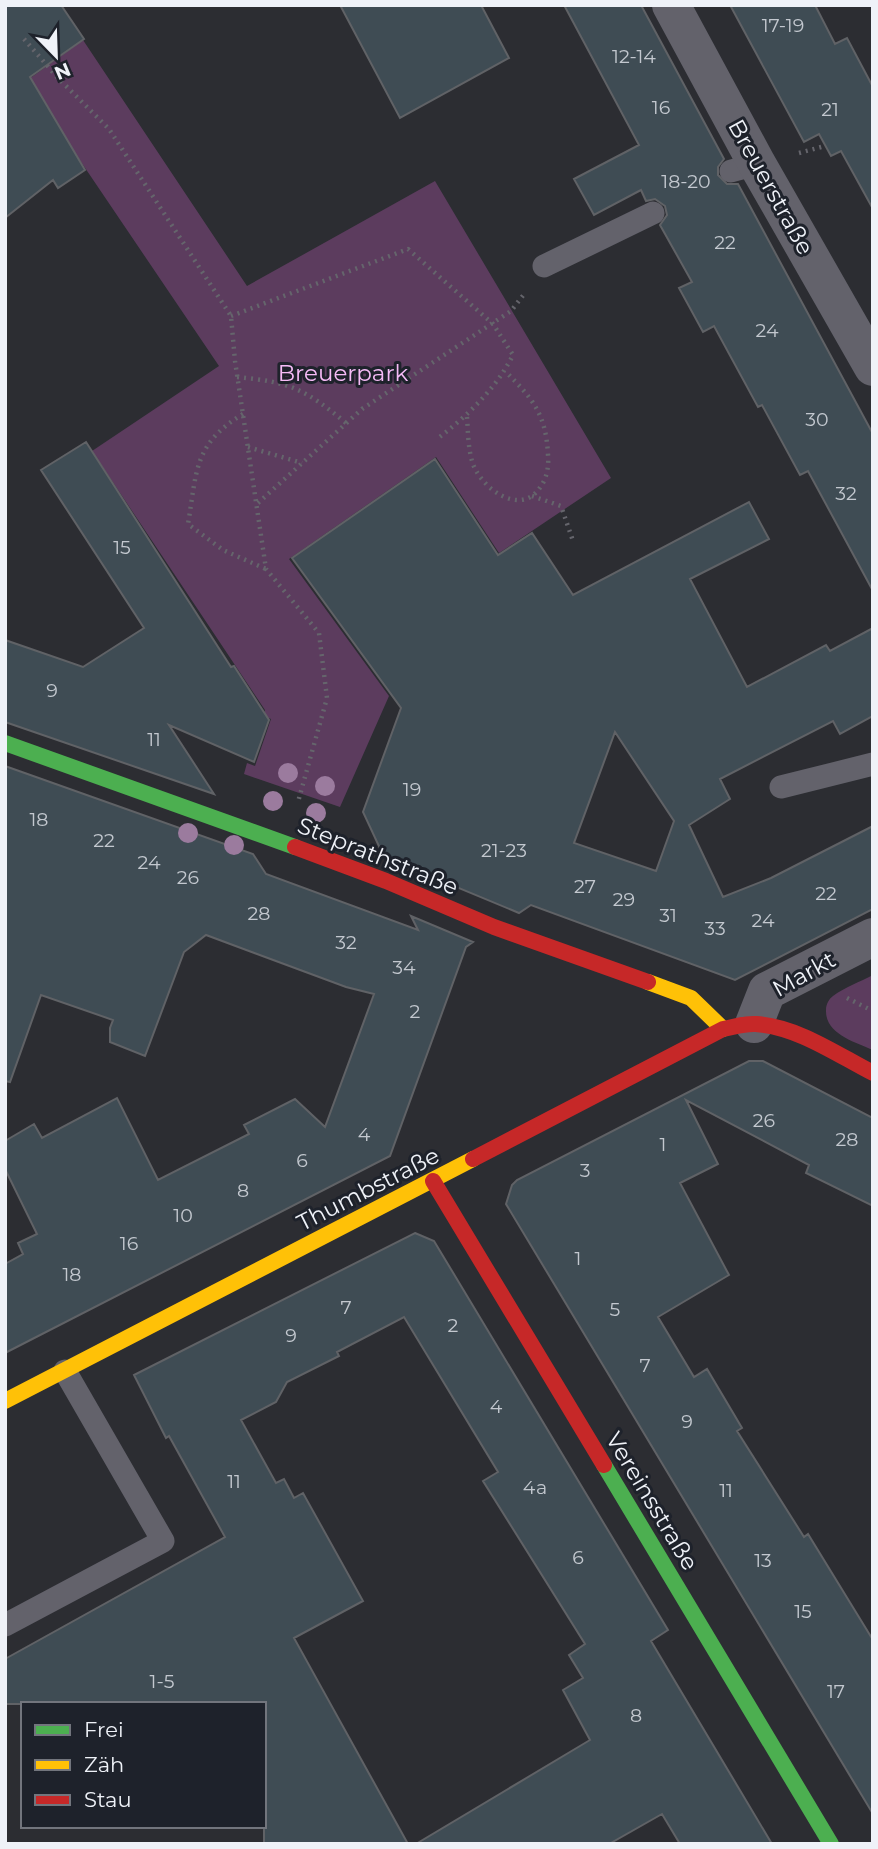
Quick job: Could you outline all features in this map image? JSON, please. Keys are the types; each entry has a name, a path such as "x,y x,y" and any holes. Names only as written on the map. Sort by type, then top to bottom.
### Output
{"street":[{"name":"Breuerstraße","path":"671,5 744,167 873,368"},
{"name":"Steprathstraße","path":"5,743 386,881 494,927 691,998 739,1027"},
{"name":"Markt","path":"739,1027 767,991 873,937"},
{"name":"Markt","path":"739,1027 781,1029 873,1073"},
{"name":"Thumbstraße","path":"5,1401 739,1027"},
{"name":"Vereinsstraße","path":"433,1181 831,1844"}],"lane":[{"path":"544,266 653,213"},
{"path":"781,787 873,764"},
{"path":"5,1625 163,1541 65,1371"}],"path":[{"path":"24,39 109,129 231,316 237,377 266,569"},
{"path":"231,316 408,249 493,324 513,355 505,371 467,416 438,439"},
{"path":"257,503 362,410 511,311 544,266"},
{"path":"467,416 472,462 485,484 499,496 514,500 531,496 541,487 549,466 546,429 532,400 505,371"},
{"path":"237,377 287,384 306,392 346,423"},
{"path":"243,414 221,427 199,459 188,524 223,550 266,569 319,633 327,698 286,844"},
{"path":"248,447 302,463"},
{"path":"531,496 561,506 573,541"}],"green space":[{"name":"Breuerpark","path":"83,40 247,286 435,181 611,478 499,553 436,457 289,559 389,696 340,807 244,774 247,763 255,766 271,719 264,716 265,710 92,451 219,366 77,156 29,79"},
{"path":"873,975 873,1050 836,1031 830,1025 826,1010 833,996"}],"building":[{"path":"5,5 61,5 84,39 30,77 85,170 58,188 53,180 5,218"},
{"path":"340,5 481,5 509,58 400,118"},
{"path":"564,5 641,5 724,159 718,167 718,175 727,184 738,184 873,434 873,591 808,471 800,475 762,405 758,407 714,326 703,332 679,288 692,282 660,225 667,215 665,206 655,199 646,201 641,190 594,215 574,179 639,145"},
{"path":"730,5 815,5 835,44 847,38 873,87 873,209 841,151 831,156 819,134 804,142"},
{"path":"86,442 231,667 234,666 269,720 254,762 169,725 214,794 5,722 5,640 83,667 144,628 41,470"},
{"path":"435,459 498,555 532,533 573,595 749,502 769,539 690,579 747,687 826,645 830,651 873,628 873,716 840,734 833,721 720,779 730,799 689,825 723,897 771,878 873,826 873,909 735,980 531,905 519,913 384,857 363,812 401,708 292,558","holes":["615,732 674,821 656,871 574,843"]},
{"path":"5,766 253,854 266,874 418,930 411,916 473,942 466,947 390,1156 5,1353 5,1264 23,1254 18,1243 37,1234 5,1169 5,1141 34,1124 42,1138 117,1098 158,1180 249,1134 244,1125 295,1099 325,1127 374,994 346,987 206,935 184,952 145,1056 110,1042 113,1020 41,995 10,1082 5,1081"},
{"path":"749,1061 763,1061 873,1118 873,1206 806,1173 809,1165 686,1100 718,1164 680,1183 729,1275 658,1317 694,1377 707,1369 742,1428 737,1431 804,1537 808,1534 873,1640 873,1814 506,1204 512,1185 517,1180"},
{"path":"415,1233 434,1241 668,1630 651,1641 772,1844 680,1844 662,1814 609,1844 416,1844 590,1740 563,1690 583,1678 569,1655 585,1644 483,1481 498,1472 404,1317 337,1352 339,1356 287,1382 276,1402 241,1420 276,1483 284,1479 294,1498 303,1493 363,1601 294,1638 408,1844 264,1844 266,1702 5,1704 5,1659 225,1537 169,1436 166,1438 134,1375"}],"traffic: fast":[{"path":"5,743 295,847"},
{"path":"604,1465 831,1844"}],"traffic: slow":[{"path":"648,982 691,998 723,1029"},
{"path":"5,1401 473,1159"}],"traffic: jam":[{"path":"295,847 386,881 494,927 648,982"},
{"path":"473,1159 723,1029 740,1025 756,1024 787,1030 816,1042 873,1073"},
{"path":"433,1181 604,1465"}]}
